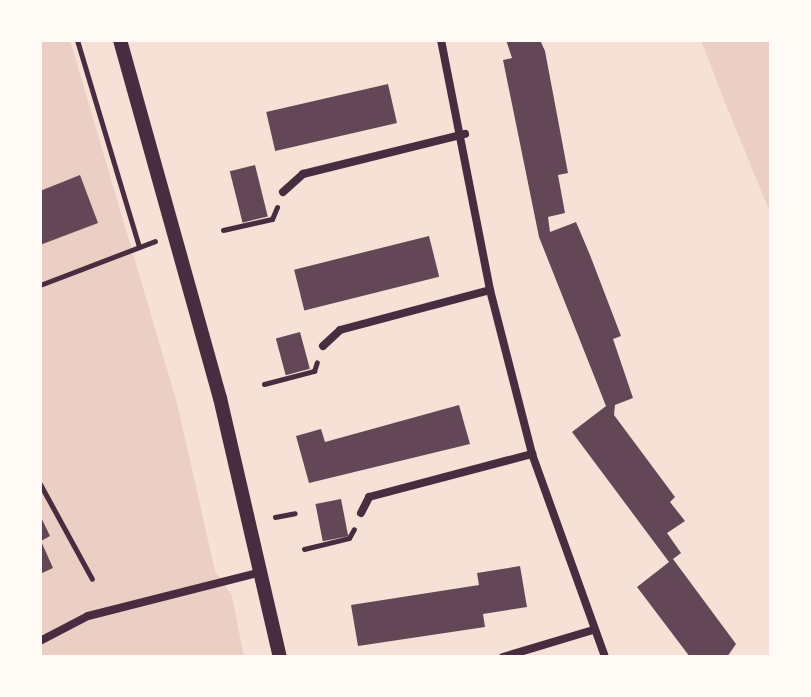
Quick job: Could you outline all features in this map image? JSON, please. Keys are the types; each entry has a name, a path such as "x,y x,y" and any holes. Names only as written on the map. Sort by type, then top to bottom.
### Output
{"street":[{"path":"120,40 263,572 280,657"},
{"path":"441,40 465,134 490,290 532,454 605,657"},
{"path":"283,192 303,174 465,134"},
{"path":"323,346 340,330 490,290"},
{"path":"361,513 369,497 532,454"},
{"path":"40,641 88,616 263,572"},
{"path":"503,657 593,630"}],"path":[{"path":"77,40 139,247"},
{"path":"223,230 272,219 283,192"},
{"path":"40,285 174,233"},
{"path":"264,384 314,371 323,346"},
{"path":"40,484 92,579"},
{"path":"275,517 295,513"},
{"path":"304,549 349,538 361,513"}],"shaded area":[{"path":"40,40 70,40 177,403 215,571 232,596 244,657 40,657"},
{"path":"701,40 771,40 771,215 722,95"}],"building":[{"path":"506,40 540,40 545,51 568,173 558,175 565,213 548,217 550,232 576,222 590,255 621,336 613,339 633,398 615,405 614,415 675,497 670,502 685,521 667,533 681,553 673,559 736,644 727,657 690,657 637,587 669,562 572,432 606,406 539,237 503,60 512,58"},
{"path":"388,84 397,123 275,151 266,112"},
{"path":"255,165 268,216 243,223 230,171"},
{"path":"80,175 98,223 40,245 40,191"},
{"path":"429,236 439,277 304,310 294,270"},
{"path":"300,332 310,369 286,375 276,338"},
{"path":"459,405 470,444 309,483 296,436 321,429 325,442"},
{"path":"341,499 348,536 323,541 315,504"},
{"path":"40,515 50,536 41,541 53,568 40,574"},
{"path":"520,566 527,607 483,614 485,627 358,646 351,605 479,585 477,573"}]}
